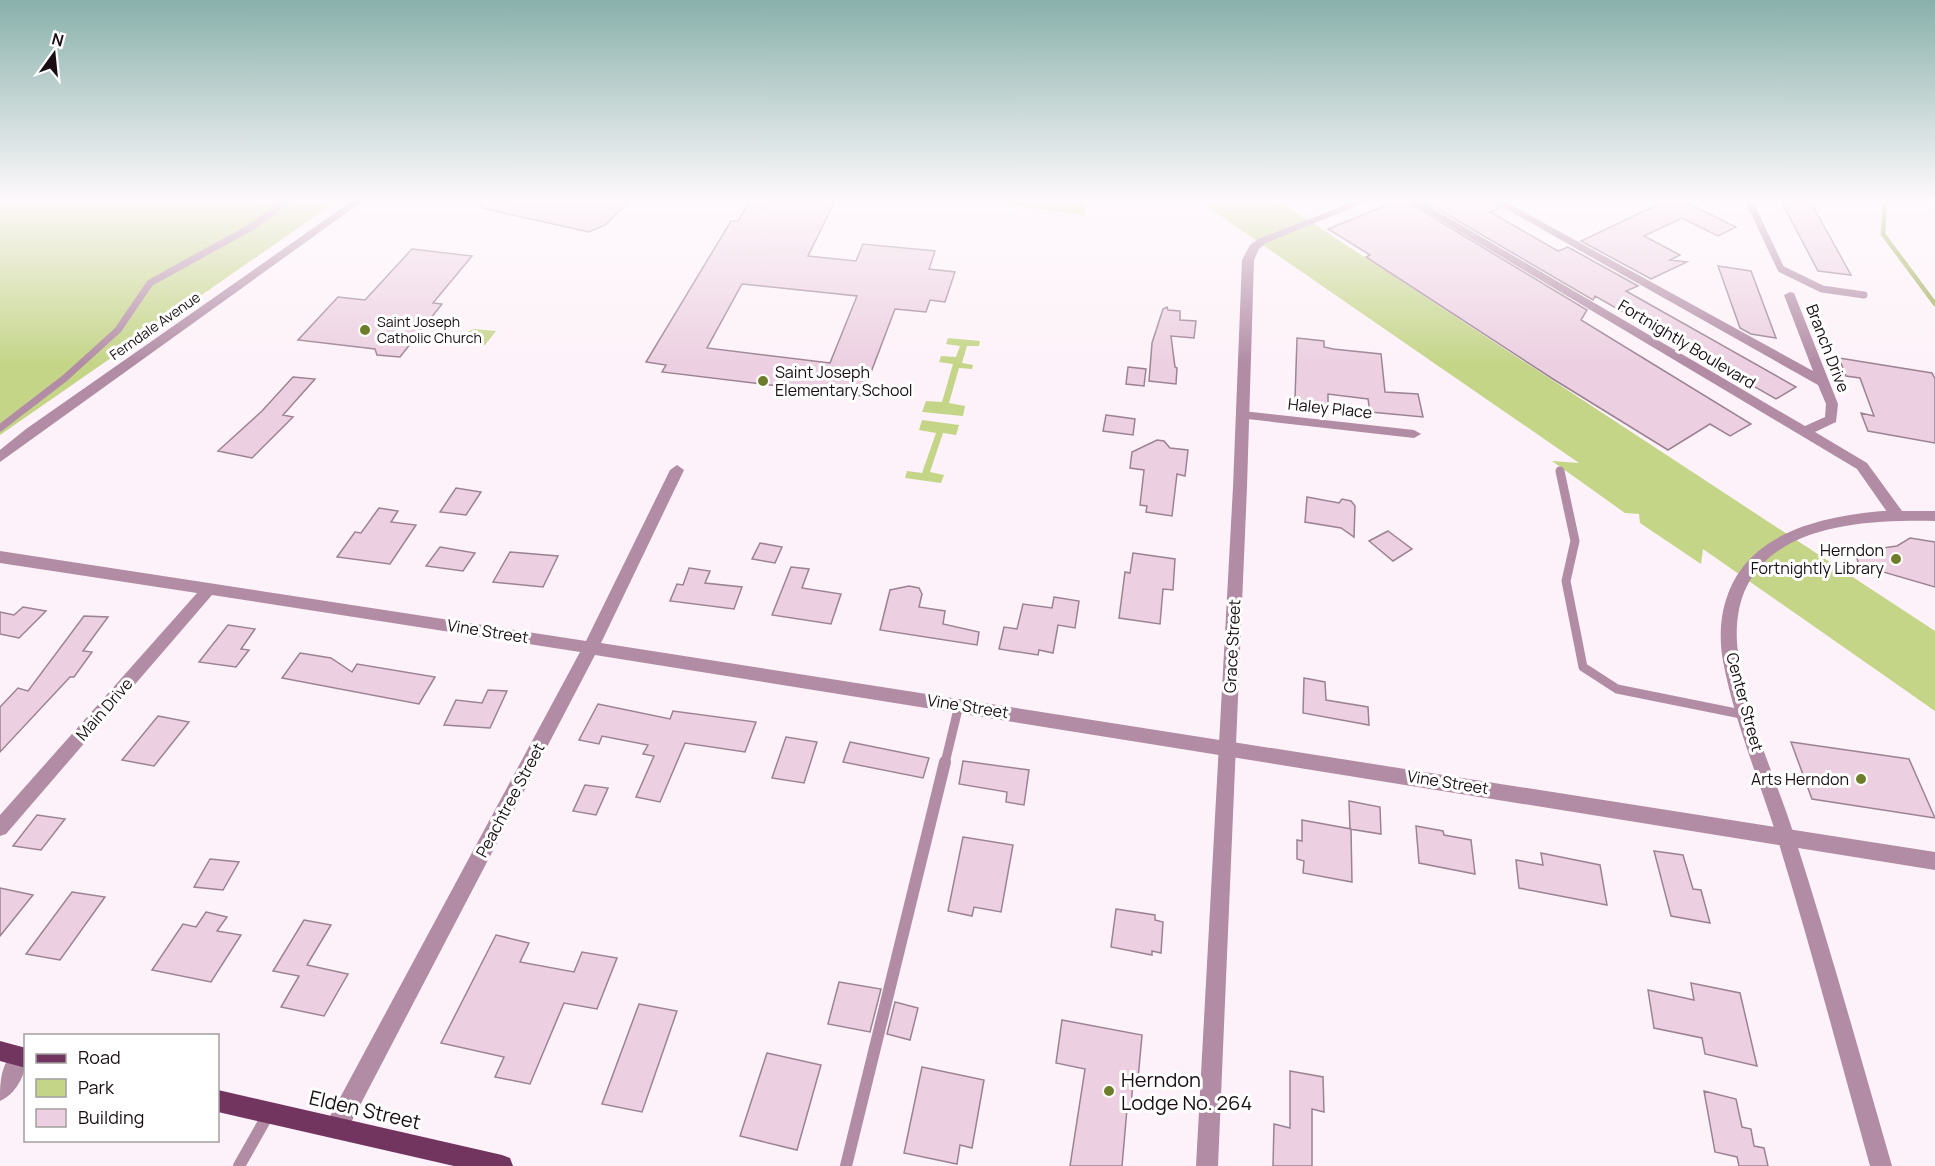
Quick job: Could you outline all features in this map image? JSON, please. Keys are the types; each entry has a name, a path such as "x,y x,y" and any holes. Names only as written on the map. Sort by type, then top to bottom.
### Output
{"main road":[{"path":"0,1051 24,1057"},
{"name":"Elden Street","path":"219,1101 502,1166"}],"street":[{"name":"Ferndale Avenue","path":"0,457 31,432 281,255"},
{"name":"Grace Street","path":"1207,1166 1249,255"},
{"name":"Fortnightly Boulevard","path":"1505,255 1862,466 1897,514"},
{"path":"1595,255 1825,383"},
{"name":"Branch Drive","path":"1790,295 1832,404 1831,419 1804,432"},
{"name":"Haley Place","path":"1243,415 1414,434"},
{"name":"Peachtree Street","path":"336,1128 591,647 677,470"},
{"name":"Center Street","path":"1881,1166 1785,835 1746,715 1731,659 1729,629 1734,601 1743,578 1778,545 1805,531 1843,520 1897,514 1935,516"},
{"name":"Vine Street","path":"0,557 1228,747 1935,861"},
{"name":"Main Drive","path":"0,828 209,589"},
{"path":"0,1090 24,1058"}],"lane":[{"path":"0,428 57,385 118,330 150,284 201,255"},
{"path":"1775,255 1781,269 1822,289 1864,295"},
{"path":"1560,471 1575,541 1566,581 1583,667 1617,689 1746,715"},
{"path":"846,1166 959,705"},
{"path":"239,1166 269,1112"}],"green space":[{"path":"0,255 259,255 0,435"},
{"path":"1278,255 1362,255 1935,631 1935,711 1703,549 1701,564 1640,523 1639,514 1625,513 1552,461 1579,463"},
{"path":"474,329 496,331 485,345 464,343 461,339 467,332"},
{"path":"948,338 980,341 979,346 967,346 962,363 973,365 972,369 959,368 949,403 965,406 963,416 922,412 926,401 942,402 953,364 939,362 941,356 956,357 960,346 946,344"},
{"path":"922,420 959,425 956,435 943,433 930,472 944,475 941,483 905,478 907,471 922,473 936,433 919,430"}],"building":[{"name":"Saint Joseph Catholic Church","path":"406,255 472,256 433,303 442,304 400,357 377,355 375,349 298,340 338,297 365,300"},
{"path":"710,255 808,255 856,261 858,255 934,255 929,269 955,272 945,302 930,300 926,312 895,309 862,396 662,372 666,365 646,362","holes":["742,284 857,296 830,363 707,348"]},
{"path":"1496,255 1587,310 1581,320 1751,424 1730,436 1710,424 1668,450 1553,379 1366,257"},
{"path":"1517,255 1583,255 1638,286 1626,291 1796,387 1776,399 1595,296 1593,300"},
{"path":"1608,255 1679,255 1670,260 1687,262 1651,279"},
{"path":"1810,255 1840,255 1851,275 1818,271"},
{"path":"1718,266 1751,271 1776,338 1751,334 1740,328"},
{"path":"1167,307 1168,310 1180,311 1180,320 1196,321 1194,338 1171,336 1177,368 1176,384 1149,381 1152,343 1163,309"},
{"path":"1297,338 1324,341 1324,347 1333,349 1381,354 1385,392 1418,394 1423,417 1370,412 1368,399 1328,394 1328,404 1295,399"},
{"path":"1839,358 1932,373 1935,379 1935,443 1868,431 1861,413 1874,416 1860,378 1846,376"},
{"path":"1128,367 1146,369 1144,386 1126,384"},
{"path":"293,377 315,379 283,415 293,417 252,458 218,451 262,411"},
{"path":"1106,415 1135,419 1133,435 1103,431"},
{"path":"1157,440 1164,441 1170,448 1188,450 1185,476 1177,474 1172,516 1146,512 1147,506 1140,505 1144,470 1130,468 1132,452"},
{"path":"456,488 481,492 466,515 440,512"},
{"path":"1307,497 1339,503 1342,499 1351,501 1355,506 1354,537 1341,528 1305,522"},
{"path":"379,508 398,511 391,522 416,525 390,564 337,557 355,532 361,533"},
{"path":"1388,531 1412,549 1393,561 1369,541"},
{"name":"Herndon Fortnightly Library","path":"1910,538 1935,542 1935,587 1859,565 1855,552 1897,546"},
{"path":"760,543 782,547 775,563 752,559"},
{"path":"440,547 475,553 463,571 426,566"},
{"path":"510,552 558,556 543,587 493,582"},
{"path":"1133,553 1175,559 1173,590 1163,589 1160,624 1119,618 1125,572 1130,573"},
{"path":"791,567 809,569 802,588 841,594 831,624 772,615"},
{"path":"689,568 710,571 705,583 742,587 734,609 670,601 677,584 683,585"},
{"path":"909,586 919,588 922,594 919,607 945,611 943,624 979,632 977,645 880,630 890,590"},
{"path":"1054,597 1079,601 1075,628 1058,625 1053,653 1039,650 1038,655 999,649 1004,627 1017,629 1023,604 1052,608"},
{"path":"23,607 46,611 19,638 0,634 0,612 14,615"},
{"path":"84,616 108,617 83,651 92,652 74,677 70,677 0,752 0,707 18,688 28,691"},
{"path":"228,625 255,629 241,649 249,650 236,667 199,662"},
{"path":"300,653 331,658 352,672 357,664 435,677 419,704 282,678"},
{"path":"1304,678 1325,682 1326,700 1368,707 1369,725 1303,713"},
{"path":"488,690 507,691 490,728 444,725 456,700 482,703"},
{"path":"598,704 670,719 673,711 756,722 745,752 685,743 660,802 636,797 654,756 643,754 648,745 602,736 599,744 579,740"},
{"path":"158,716 189,722 154,766 122,760"},
{"path":"786,737 817,742 804,783 772,778"},
{"path":"850,742 929,758 923,778 843,762"},
{"name":"Arts Herndon","path":"1791,742 1909,759 1935,818 1812,799"},
{"path":"963,761 1029,770 1024,805 1006,802 1007,792 959,784"},
{"path":"585,785 608,788 596,815 573,811"},
{"path":"1349,801 1380,807 1381,834 1350,829"},
{"path":"37,815 65,819 41,850 13,846"},
{"path":"1302,820 1351,829 1352,882 1303,873 1304,861 1297,859 1297,840 1302,841"},
{"path":"1416,826 1443,831 1444,835 1471,840 1475,874 1419,863"},
{"path":"963,837 1013,845 1001,912 974,907 972,916 948,911"},
{"path":"1654,851 1683,855 1693,889 1701,890 1710,923 1671,916"},
{"path":"1541,853 1600,865 1607,905 1519,888 1516,860 1543,865"},
{"path":"210,859 239,862 223,890 194,887"},
{"path":"0,888 33,895 0,936"},
{"path":"72,892 105,897 60,960 26,954"},
{"path":"1116,909 1155,915 1155,920 1163,922 1161,953 1152,951 1152,955 1111,947"},
{"path":"206,912 227,917 217,931 241,935 211,982 152,970 183,924 196,927"},
{"path":"304,920 331,925 307,965 348,974 324,1016 281,1007 299,976 273,971"},
{"path":"496,935 529,943 520,962 574,972 582,952 617,958 597,1009 564,1003 530,1084 495,1077 504,1057 441,1043"},
{"path":"839,982 881,989 870,1032 828,1024"},
{"path":"1691,983 1740,993 1757,1066 1705,1054 1702,1038 1654,1028 1648,990 1694,1000"},
{"path":"895,1002 918,1008 910,1040 887,1034"},
{"path":"639,1004 677,1011 642,1112 602,1104"},
{"name":"Herndon Lodge No. 264","path":"1062,1020 1142,1035 1138,1079 1133,1078 1131,1110 1127,1109 1122,1166 1070,1166 1085,1069 1056,1063"},
{"path":"767,1053 821,1065 797,1150 740,1136"},
{"path":"922,1067 984,1080 972,1148 960,1145 957,1164 904,1153"},
{"path":"1290,1071 1323,1077 1324,1112 1312,1109 1312,1166 1273,1166 1274,1124 1290,1128"},
{"path":"1704,1091 1736,1099 1742,1127 1751,1129 1754,1146 1764,1148 1768,1166 1739,1166 1737,1157 1715,1152"}],"waterway":[{"path":"1899,255 1935,304"}],"place":[{"name":"Saint Joseph Catholic Church","path":"365,330"},
{"name":"Saint Joseph Elementary School","path":"763,381"},
{"name":"Herndon Fortnightly Library","path":"1896,559"},
{"name":"Arts Herndon","path":"1861,779"},
{"name":"Herndon Lodge No. 264","path":"1109,1091"}]}
